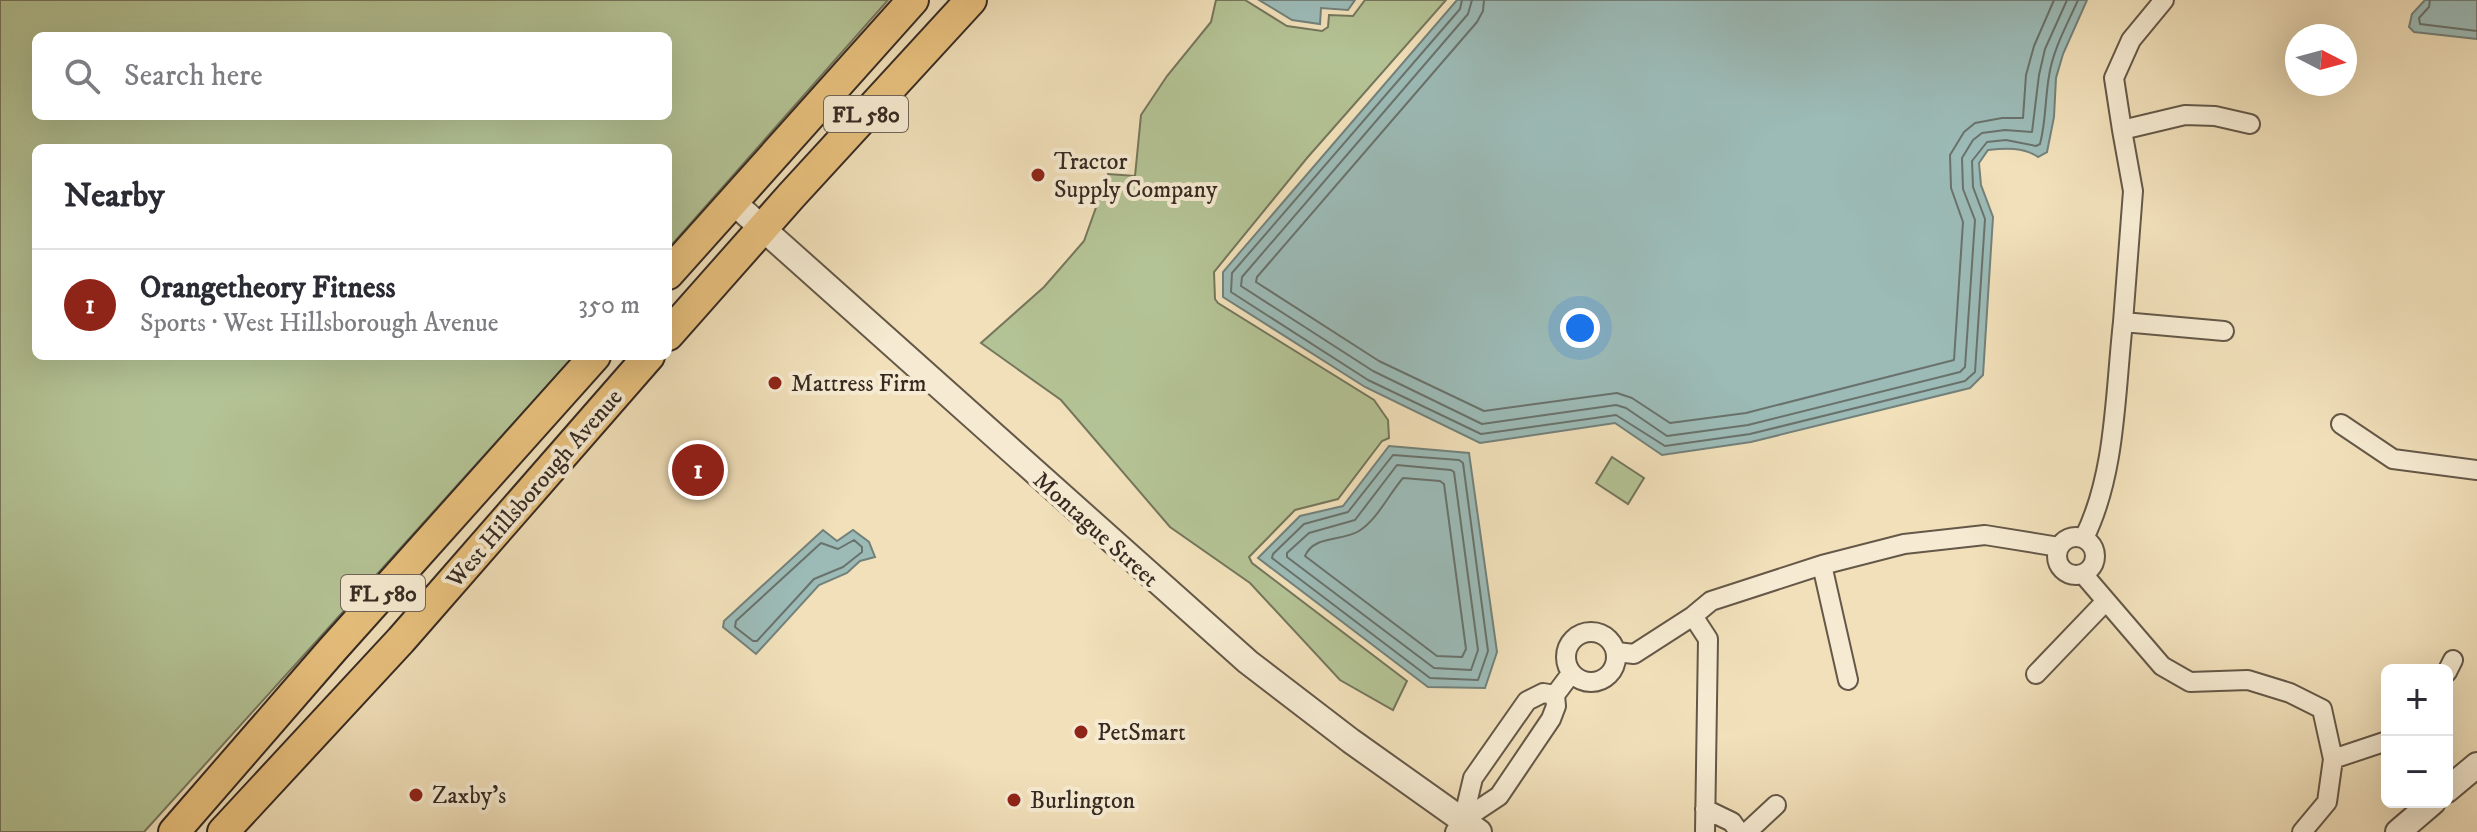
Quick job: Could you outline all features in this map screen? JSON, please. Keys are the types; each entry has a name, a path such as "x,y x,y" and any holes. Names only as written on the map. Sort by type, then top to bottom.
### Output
{"main road":[{"name":"FL 580","path":"672,270 913,0"},
{"name":"FL 580","path":"672,330 971,0"},
{"name":"West Hillsborough Avenue","path":"174,832 591,360"},
{"name":"West Hillsborough Avenue","path":"223,832 401,640 646,360"},
{"path":"196,832 309,703 332,650"}],"street":[{"path":"2084,538 2095,516 2109,455 2133,191 2114,78 2131,40 2164,0"},
{"path":"2122,130 2185,115 2215,116 2250,124"},
{"name":"Montague Street","path":"733,202 1248,662 1466,828"},
{"path":"2123,322 2224,331"},
{"path":"2341,424 2393,459 2477,470"},
{"path":"1617,652 1634,654 1711,601 1822,565 1904,544 1985,535 2059,547"},
{"path":"2084,538 2095,553 2093,566 2083,574 2064,571 2057,560 2059,547 2067,539 2084,538"},
{"path":"1822,565 1848,680"},
{"path":"2083,574 2162,666 2190,682 2248,680 2290,693 2322,709 2333,759 2327,802 2302,832"},
{"path":"2036,674 2105,602"},
{"path":"1693,616 1708,639 1705,832"},
{"path":"1592,630 1609,639 1617,652 1611,674 1591,684 1570,675 1564,658 1573,636 1592,630"},
{"path":"1466,828 1499,796 1551,719 1556,706 1555,695 1570,675"},
{"path":"1466,828 1473,778 1527,701 1543,693 1555,695"},
{"path":"2333,759 2381,743"},
{"path":"2453,785 2477,765"},
{"path":"1747,832 1776,805"},
{"path":"2398,832 2426,808"},
{"path":"1705,809 1732,822 1739,832"}],"green space":[{"path":"0,0 888,0 672,244 672,144 32,144 32,360 570,360 144,832 0,832"},
{"path":"1216,0 1245,0 1287,26 1322,31 1328,27 1329,15 1353,16 1365,0 1446,0 1307,158 1214,272 1215,299 1218,303 1374,400 1388,420 1389,438 1382,441 1338,499 1295,510 1249,557 1252,563 1407,681 1393,710 1340,680 1250,583 1170,527 1061,400 981,343 1044,287 1084,241 1108,174 1135,176 1141,115 1167,76 1211,22"},
{"path":"1612,457 1644,478 1628,504 1596,483"}],"water":[{"path":"1259,0 1355,0 1348,10 1321,8 1320,24 1292,20"},
{"path":"1457,0 2087,0 2056,78 2054,117 2047,152 2038,157 2021,150 1988,150 1979,163 1981,185 1993,217 1983,375 1970,388 1751,442 1662,455 1615,423 1480,443 1365,387 1223,297 1223,272"},
{"path":"2425,0 2477,0 2477,39 2414,32 2409,27 2412,14"},
{"path":"1389,446 1469,453 1497,652 1485,688 1428,687 1258,558 1300,516 1343,506"},
{"path":"823,530 837,541 853,530 869,542 875,557 860,561 847,573 819,585 756,654 723,627 724,621"}],"place":[{"name":"Tractor Supply Company","path":"1038,175"},
{"name":"Mattress Firm","path":"775,383"},
{"name":"Orangetheory Fitness","path":"698,470"},
{"name":"PetSmart","path":"1081,732"},
{"name":"Zaxby's","path":"416,795"},
{"name":"Burlington","path":"1014,800"}]}
